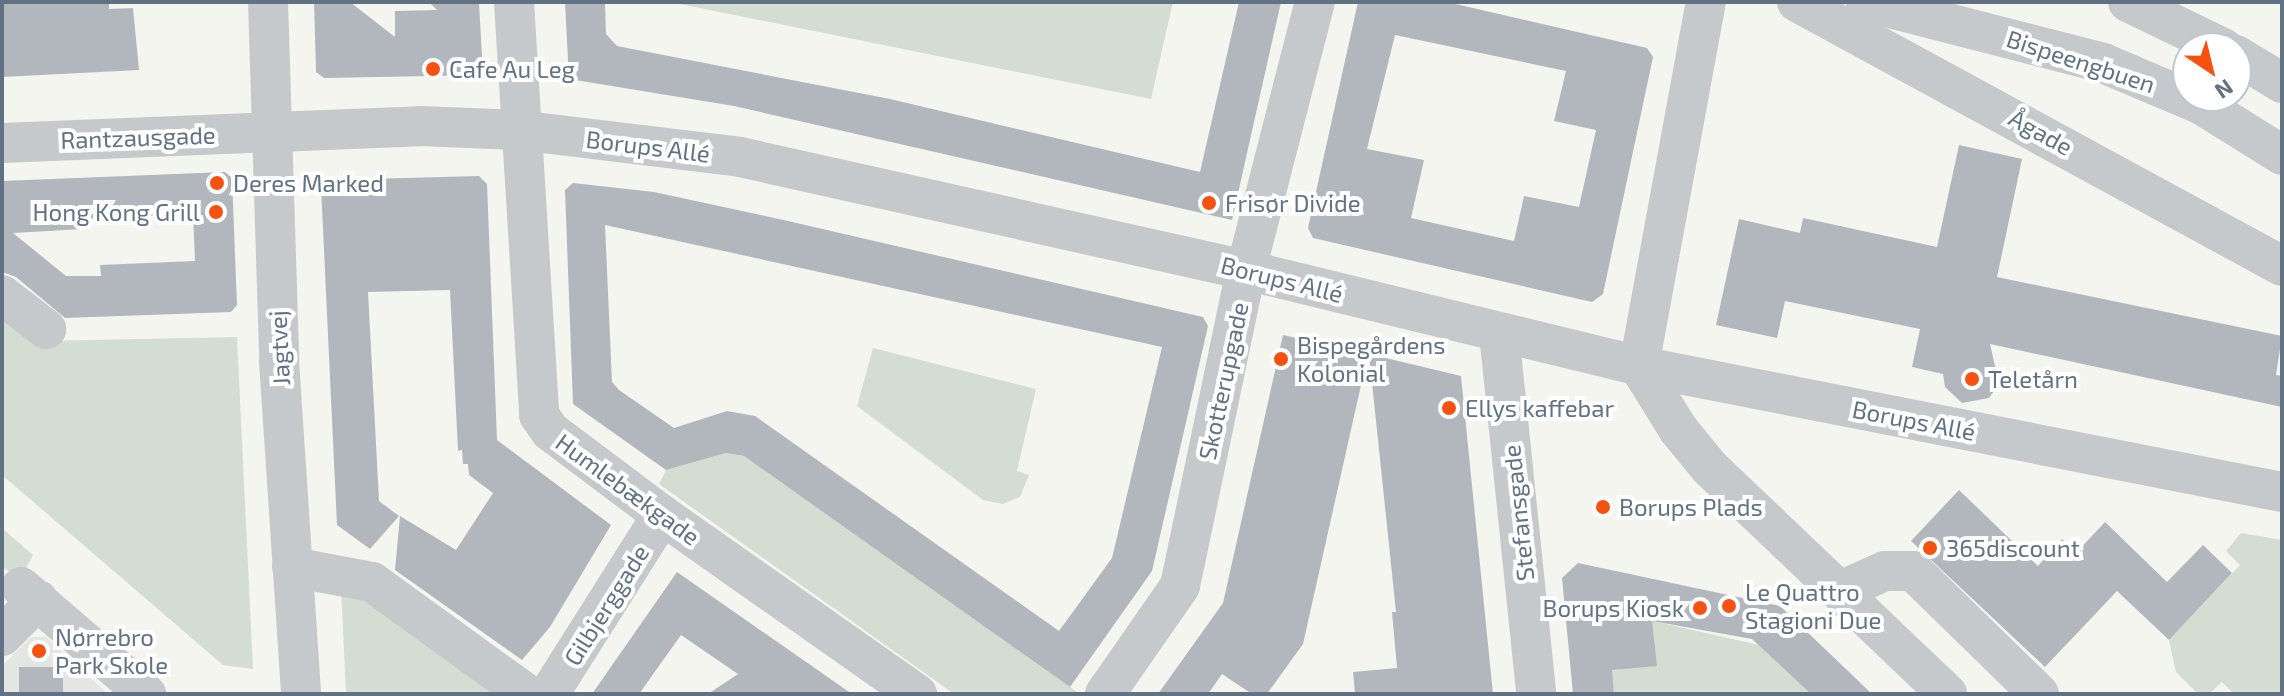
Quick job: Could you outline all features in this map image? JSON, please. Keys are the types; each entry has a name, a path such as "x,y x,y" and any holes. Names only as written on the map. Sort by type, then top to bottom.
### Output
{"street":[{"name":"Jagtvej","path":"268,2 277,320 301,694"},
{"name":"Humlebækgade","path":"514,2 518,130 539,415 550,431 662,515 917,694"},
{"name":"Skotterupgade","path":"1105,694 1180,586 1246,270 1315,2"},
{"path":"1706,2 1639,366 1709,467 1947,694"},
{"name":"Ågade","path":"1797,2 2282,266"},
{"name":"Bispeengbuen","path":"1866,2 2103,63 2202,105 2282,155"},
{"path":"2128,2 2190,32"},
{"path":"2252,65 2282,83"},
{"name":"Borups Allé","path":"274,131 420,126 518,130 740,157 1246,270 1639,366 2282,492"},
{"name":"Rantzausgade","path":"2,143 274,131"},
{"path":"2,295 46,329"},
{"name":"Stefansgade","path":"1499,333 1536,694"},
{"name":"Gilbjerggade","path":"549,694 662,515"},
{"path":"292,567 372,582 527,694"},
{"path":"1840,591 1885,571 1913,571 2039,694"},
{"path":"2,636 29,594 146,694"}],"shaded area":[{"path":"670,2 1173,2 1151,99"},
{"path":"2,307 44,341 237,337 253,669 223,665 2,475"},
{"path":"873,348 1036,389 1017,471 1029,475 1020,497 1003,504 983,500 857,406"},
{"path":"726,453 744,456 1080,694 954,694 659,484 666,470"},
{"path":"3,529 33,555 24,572 15,575 2,567"},
{"path":"2241,533 2282,540 2282,694 2234,694 2222,682 2209,694 2198,694 2176,672 2169,640 2240,565 2226,551"},
{"path":"341,586 351,589 499,694 346,694"},
{"path":"1613,612 1759,645 1811,694 1614,694 1606,618"},
{"name":"Nørrebro Park Skole","path":"31,637 46,637 108,694 2,694 2,666"}],"building":[{"path":"2,2 109,2 109,9 133,8 139,70 2,77"},
{"path":"314,2 350,2 395,37 395,11 437,10 429,2 479,2 483,75 324,78 316,72"},
{"path":"565,2 605,2 606,34 617,46 890,99 1200,172 1239,2 1281,2 1232,220 734,106 569,79"},
{"path":"1358,2 1447,2 1647,48 1653,57 1603,294 1592,302 1313,238 1308,228","holes":["1395,35 1566,71 1554,121 1596,130 1579,207 1524,196 1514,241 1411,218 1424,160 1367,149"]},
{"path":"1959,145 2022,159 1997,277 2282,336 2276,375 2282,376 2282,407 1990,344 1999,384 1989,398 1962,403 1945,387 1943,374 1912,367 1920,329 1785,301 1777,338 1716,325 1739,219 1800,233 1803,218 1937,247"},
{"path":"225,172 232,178 237,305 231,312 65,318 16,277 2,272 2,181","holes":["193,214 195,261 100,265 101,276 66,276 13,233 83,229 82,219"]},
{"path":"479,176 487,184 497,440 611,525 550,627 522,660 395,570 400,516 456,550 493,493 469,475 468,464 463,464 462,450 458,451 450,290 368,292 379,501 399,516 370,549 337,525 321,187 329,180"},
{"path":"573,183 654,192 1203,317 1208,326 1152,571 1070,687 744,456 726,453 666,470 573,404 565,190","holes":["605,225 1162,347 1112,558 1059,631 755,416 727,411 674,428 619,390 612,382"]},
{"path":"1283,335 1368,354 1303,644 1267,694 1252,694 1222,674 1208,694 1158,694 1223,603"},
{"path":"1369,354 1461,376 1493,694 1355,694 1353,672 1397,668 1392,612 1396,612"},
{"path":"1959,490 2038,566 2062,539 2076,553 2105,522 2167,582 2203,545 2232,573 2169,640 2117,591 2045,667 1911,541"},
{"path":"1578,563 1780,606 1872,694 1811,694 1752,639 1652,621 1657,666 1612,670 1614,694 1573,694 1562,578"},
{"path":"677,572 852,694 708,694 738,674 681,635 639,694 592,694"},
{"path":"19,667 63,667 63,694 19,694"}],"place":[{"name":"Cafe Au Leg","path":"433,69"},
{"name":"Deres Marked","path":"217,183"},
{"name":"Frisør Divide","path":"1209,203"},
{"name":"Hong Kong Grill","path":"216,212"},
{"name":"Bispegårdens Kolonial","path":"1281,359"},
{"name":"Teletårn","path":"1972,379"},
{"name":"Ellys kaffebar","path":"1449,408"},
{"name":"Borups Plads","path":"1603,507"},
{"name":"365discount","path":"1930,548"},
{"name":"Le Quattro Stagioni Due","path":"1729,606"},
{"name":"Borups Kiosk","path":"1700,608"},
{"name":"Nørrebro Park Skole","path":"39,651"}]}
